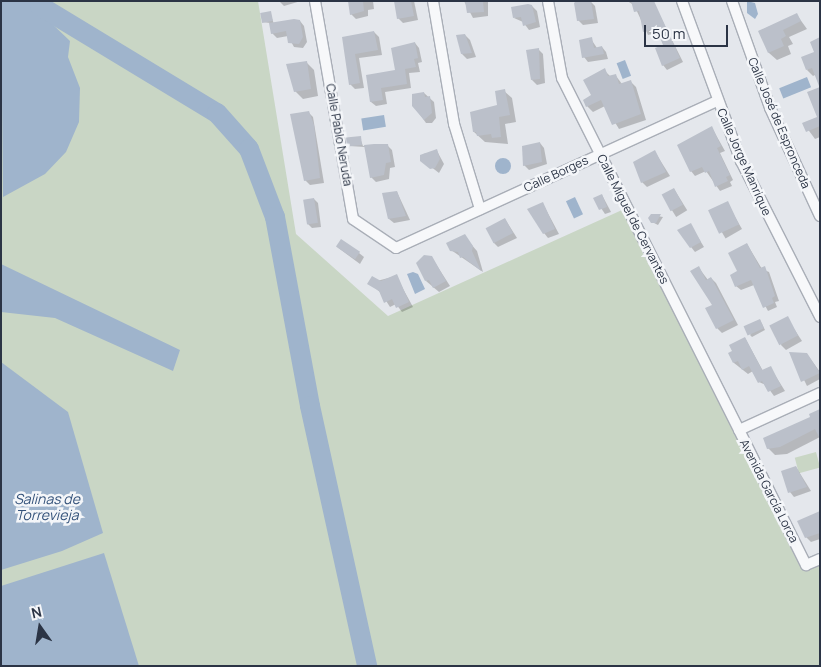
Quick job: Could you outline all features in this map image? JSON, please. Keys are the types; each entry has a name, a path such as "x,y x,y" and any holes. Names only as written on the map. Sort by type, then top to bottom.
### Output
{"street":[{"name":"Calle Pablo Neruda","path":"315,1 353,219 396,248"},
{"path":"433,1 451,112 480,209"},
{"name":"Calle Miguel de Cervantes","path":"548,1 559,70 739,430"},
{"name":"Calle Jorge Manrique","path":"682,1 717,101 758,198 820,317"},
{"name":"Calle José de Espronceda","path":"732,1 770,108 820,216"},
{"name":"Calle Borges","path":"396,248 717,101"},
{"name":"Avenida García Lorca","path":"820,393 739,430 806,564 820,559"}],"green space":[{"path":"1,1 258,1 296,234 388,316 622,210 804,570 820,563 820,666 1,666"},
{"path":"816,452 820,467 799,473 795,458"}],"water":[{"path":"1,1 38,1 47,19 70,41 68,57 80,88 79,122 66,152 45,174 3,197"},
{"path":"747,1 755,3 758,14 755,19 747,13"},
{"path":"625,60 631,76 623,79 617,63"},
{"path":"807,77 811,87 783,98 779,88"},
{"path":"384,115 386,127 363,130 361,119"},
{"path":"503,158 511,166 503,174 495,166"},
{"path":"575,197 583,214 574,218 566,201"},
{"path":"1,264 180,350 173,371 55,318 1,312"},
{"path":"413,272 418,274 425,289 415,294 407,274"},
{"name":"Salinas de Torrevieja","path":"1,362 68,412 103,533 62,551 1,570"},
{"name":"Salinas de Torrevieja","path":"104,553 139,666 1,666 1,586"}],"building":[{"path":"348,1 363,1 364,11 350,15"},
{"path":"394,1 411,1 414,16 397,19"},
{"path":"465,1 483,1 484,12 467,13"},
{"path":"576,1 591,1 594,19 577,21 574,3"},
{"path":"631,1 654,1 680,58 662,66 655,48 663,45 656,28 643,32 639,11 634,12"},
{"path":"532,5 536,22 523,26 521,17 513,18 511,7"},
{"path":"271,11 273,21 262,23 260,13"},
{"path":"797,13 801,21 783,30 786,36 781,39 784,46 768,53 758,31"},
{"path":"294,19 300,20 303,37 299,44 288,43 286,31 271,34 269,23"},
{"path":"374,31 378,50 355,54 360,83 349,85 342,37"},
{"path":"465,34 472,53 461,54 456,35"},
{"path":"592,37 594,48 602,46 604,54 582,58 579,40"},
{"path":"820,37 819,86 812,68 806,70 801,57 814,52 810,42"},
{"path":"415,42 418,58 414,59 416,67 405,69 407,84 381,88 383,100 370,102 366,75 395,70 391,48"},
{"path":"539,48 540,79 531,80 526,50"},
{"path":"307,61 311,89 294,92 286,64"},
{"path":"605,68 608,76 616,74 619,84 631,80 641,114 612,125 601,100 586,107 583,100 591,95 583,80"},
{"path":"820,87 820,126 806,132 802,123 817,117 807,92"},
{"path":"505,89 510,115 499,117 501,137 492,138 491,134 477,136 476,132 473,132 470,112 497,105 495,91"},
{"path":"424,92 425,97 430,96 432,113 424,120 412,106 412,94"},
{"path":"309,111 314,125 320,178 304,181 290,114"},
{"path":"712,126 721,146 717,148 730,175 726,177 728,181 715,187 709,171 705,173 702,167 690,172 677,145"},
{"path":"361,136 362,145 347,147 346,138"},
{"path":"540,142 542,162 523,166 522,146"},
{"path":"388,144 391,162 386,163 384,175 370,178 364,145"},
{"path":"437,149 440,159 435,168 430,169 420,161 420,155"},
{"path":"655,150 666,172 641,183 633,162"},
{"path":"674,188 683,205 671,211 662,195"},
{"path":"397,191 406,216 388,219 382,193"},
{"path":"602,194 607,207 599,210 593,198"},
{"path":"314,198 318,223 307,224 303,200"},
{"path":"728,201 739,225 719,234 708,210"},
{"path":"543,202 555,229 543,234 527,209"},
{"path":"651,214 661,214 656,223 651,223 648,218"},
{"path":"505,218 513,233 494,243 486,228"},
{"path":"691,223 701,242 690,248 677,230"},
{"path":"465,234 473,246 472,251 481,271 463,257 460,258 458,252 450,251 446,243"},
{"path":"341,239 360,252 355,259 336,246"},
{"path":"747,243 760,268 765,266 775,296 772,298 774,303 763,308 751,280 735,287 730,275 737,271 728,253"},
{"path":"424,255 432,256 446,281 433,288 429,280 425,281 416,263"},
{"path":"699,266 706,280 711,277 734,320 716,329 705,308 712,305 690,271"},
{"path":"397,274 409,302 396,308 392,299 384,303 379,291 367,284 372,276 381,281"},
{"path":"788,316 798,336 779,345 769,326"},
{"path":"760,319 764,328 748,335 744,326"},
{"path":"745,337 762,370 771,366 781,386 768,392 762,381 758,383 749,366 742,370 738,361 733,363 728,353 732,351 729,345"},
{"path":"789,352 807,353 820,373 801,382"},
{"path":"820,409 820,439 815,429 780,447 767,449 763,438 810,417 809,414"},
{"path":"796,466 807,487 788,493 781,471"},
{"path":"820,511 820,533 805,538 797,521"}],"waterway":[{"path":"40,6 217,113 249,149 275,217 310,406 367,666"}]}
